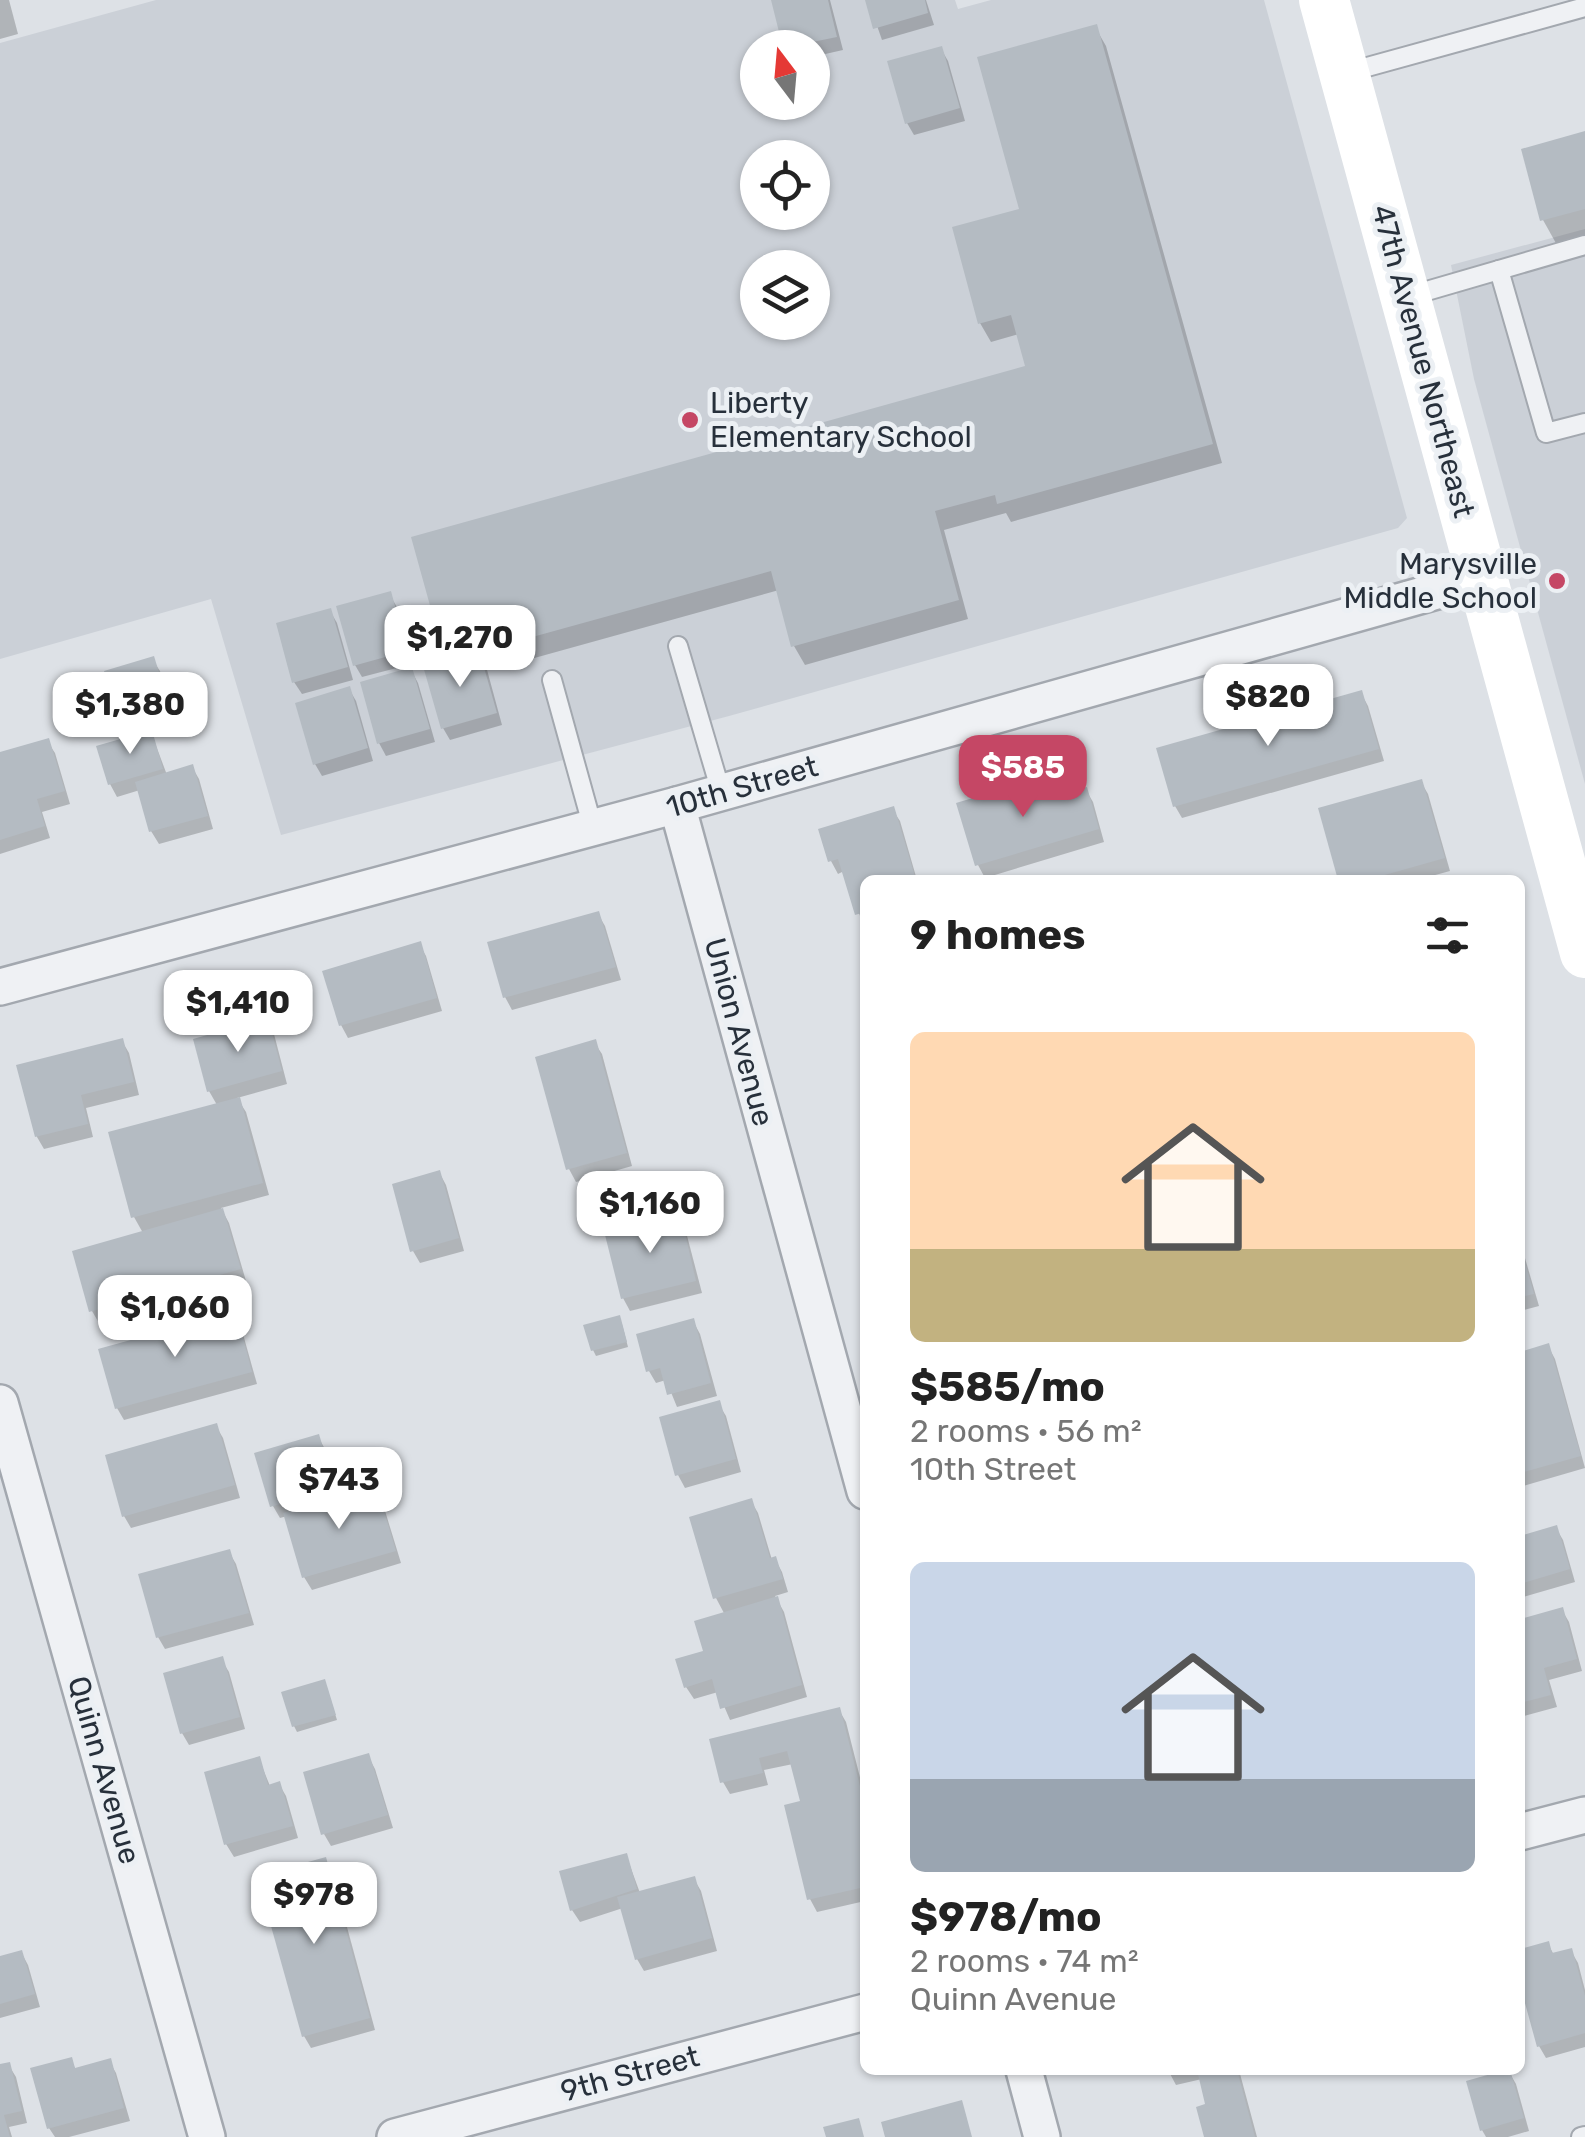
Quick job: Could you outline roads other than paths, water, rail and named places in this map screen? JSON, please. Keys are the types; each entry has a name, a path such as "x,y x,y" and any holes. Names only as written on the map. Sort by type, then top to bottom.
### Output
{"street":[{"name":"47th Avenue Northeast","path":"1324,0 1585,953"},
{"name":"10th Street","path":"0,987 678,805 1482,578"},
{"name":"Union Avenue","path":"678,805 860,1473"},
{"name":"Quinn Avenue","path":"0,1404 207,2137"},
{"path":"1525,1831 1585,1814"},
{"name":"9th Street","path":"395,2137 860,2013"},
{"path":"1025,2075 1042,2137"}],"lane":[{"path":"1344,74 1585,7"},
{"path":"1406,297 1585,245"},
{"path":"1499,270 1546,433 1585,422"},
{"path":"678,646 721,792"},
{"path":"552,680 593,828"}],"place":[{"name":"Liberty Elementary School","path":"690,420"},
{"name":"Marysville Middle School","path":"1557,581"}]}
